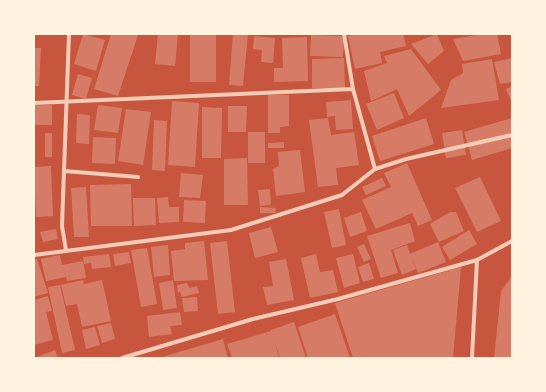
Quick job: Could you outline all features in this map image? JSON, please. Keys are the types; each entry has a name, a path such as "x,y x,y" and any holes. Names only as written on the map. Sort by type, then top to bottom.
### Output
{"street":[{"path":"66,250 62,226 69,34"},
{"path":"344,34 353,88 375,169"},
{"path":"34,103 353,88"},
{"path":"34,255 231,230 342,195 375,169 406,159 512,135"},
{"path":"64,171 138,177"},
{"path":"122,358 253,319 338,299 477,260 512,241"},
{"path":"472,358 477,260"}],"building":[{"path":"83,34 105,40 96,71 74,64"},
{"path":"111,34 138,35 118,96 94,89"},
{"path":"158,34 178,34 175,66 155,64"},
{"path":"190,34 216,34 216,82 190,82"},
{"path":"233,34 248,34 243,86 229,85"},
{"path":"357,34 403,34 406,46 380,52 382,63 355,69 348,36"},
{"path":"437,34 444,51 428,64 411,44"},
{"path":"483,34 497,34 501,54 463,61 453,39"},
{"path":"311,35 344,36 343,57 310,56"},
{"path":"254,36 275,38 273,63 261,62 262,50 253,49"},
{"path":"307,37 308,81 274,82 274,68 283,68 282,38"},
{"path":"34,48 41,48 39,86 34,86"},
{"path":"411,49 441,90 409,116 397,89 371,101 364,71 387,63 384,56"},
{"path":"344,58 345,88 312,88 312,59"},
{"path":"512,58 512,82 500,84 494,62"},
{"path":"492,59 499,100 441,108 451,80 463,73 462,64"},
{"path":"78,74 92,78 86,99 72,95"},
{"path":"512,86 512,103 506,89"},
{"path":"394,93 404,118 377,130 366,104"},
{"path":"268,95 289,95 289,126 280,127 280,133 268,133"},
{"path":"351,100 353,129 336,130 335,116 327,117 326,102"},
{"path":"172,101 199,103 195,167 168,165"},
{"path":"34,105 52,105 52,125 34,125"},
{"path":"98,105 122,108 118,133 94,130"},
{"path":"228,106 247,106 246,132 228,132"},
{"path":"202,107 222,108 221,158 202,158"},
{"path":"126,109 151,112 143,165 118,161"},
{"path":"77,114 90,115 89,144 76,143"},
{"path":"328,118 331,135 354,132 359,165 336,168 338,185 318,187 309,120"},
{"path":"426,118 434,144 380,161 372,136"},
{"path":"512,118 512,148 472,160 464,132"},
{"path":"154,120 167,121 165,171 152,170"},
{"path":"462,130 466,155 446,158 442,133"},
{"path":"248,132 265,132 265,163 248,163"},
{"path":"45,133 52,133 52,157 45,157"},
{"path":"93,137 116,138 115,164 92,163"},
{"path":"284,142 284,148 268,148 268,143"},
{"path":"300,150 305,192 276,196 273,169 279,166 278,152"},
{"path":"247,158 248,205 224,205 224,159"},
{"path":"407,163 432,220 418,226 412,213 376,229 362,200 391,187 384,173"},
{"path":"51,166 53,216 36,217 34,167"},
{"path":"181,173 203,175 200,198 179,197"},
{"path":"480,177 501,221 477,232 455,188"},
{"path":"382,178 386,186 366,195 362,187"},
{"path":"131,184 132,226 91,226 90,185"},
{"path":"86,187 89,237 74,237 71,188"},
{"path":"270,189 271,205 260,206 258,190"},
{"path":"168,197 169,207 179,207 179,222 159,223 157,198"},
{"path":"133,198 155,198 156,225 134,226"},
{"path":"184,200 206,201 205,223 183,222"},
{"path":"260,207 276,208 275,213 260,213"},
{"path":"339,209 346,245 332,248 324,212"},
{"path":"361,212 367,231 350,237 344,218"},
{"path":"450,212 456,212 464,231 439,242 430,224"},
{"path":"410,223 415,241 391,250 398,273 381,278 367,236"},
{"path":"271,227 278,252 255,258 249,233"},
{"path":"56,229 58,239 43,242 40,232"},
{"path":"469,230 477,244 450,260 442,247"},
{"path":"204,241 208,280 174,281 171,251 185,249 185,243"},
{"path":"227,241 235,312 218,314 210,243"},
{"path":"438,242 446,262 418,273 411,256 416,269 402,275 393,250 407,245 410,254"},
{"path":"364,244 371,259 364,262 357,247"},
{"path":"168,245 170,275 154,277 151,247"},
{"path":"147,248 157,304 141,307 131,250"},
{"path":"129,252 131,263 115,266 113,254"},
{"path":"109,254 111,267 92,269 91,263 84,264 83,257"},
{"path":"316,254 320,272 333,270 338,292 310,298 301,258"},
{"path":"353,254 360,283 344,288 336,258"},
{"path":"60,255 62,265 83,261 86,278 67,281 66,277 46,281 41,259"},
{"path":"37,259 48,293 34,297 34,260"},
{"path":"286,259 294,300 267,305 263,287 273,286 269,262"},
{"path":"369,263 374,279 363,282 358,267"},
{"path":"461,267 453,358 353,358 335,303"},
{"path":"512,276 512,358 494,358 501,291"},
{"path":"83,280 84,284 102,280 111,321 82,327 77,304 66,306 61,285"},
{"path":"173,280 177,308 163,310 159,283"},
{"path":"187,283 189,288 197,286 199,293 182,297 180,292 178,293 177,285"},
{"path":"60,285 75,350 62,353 48,287"},
{"path":"48,296 52,311 46,312 53,340 34,345 34,300"},
{"path":"197,297 198,311 184,312 182,298"},
{"path":"180,312 182,325 170,326 172,334 149,337 147,316"},
{"path":"335,314 350,358 308,358 298,327"},
{"path":"294,322 306,358 280,358 275,344 279,358 232,358 227,344 271,331"},
{"path":"111,323 115,339 102,343 97,326"},
{"path":"95,327 100,345 86,349 82,330"},
{"path":"223,339 228,358 166,358 165,356"},
{"path":"55,350 58,358 40,358 39,356"}]}
